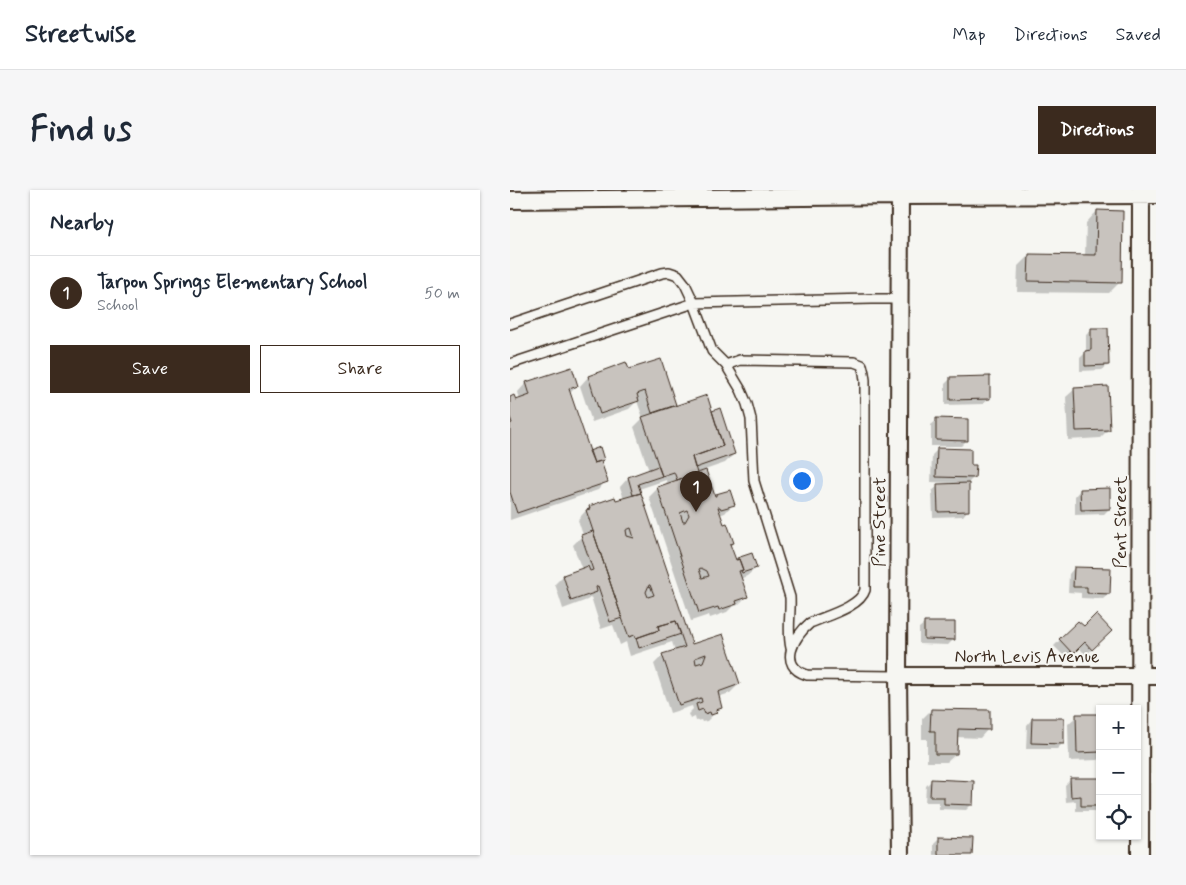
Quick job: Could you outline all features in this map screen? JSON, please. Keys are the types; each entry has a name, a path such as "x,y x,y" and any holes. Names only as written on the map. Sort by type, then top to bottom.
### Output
{"street":[{"path":"510,200 660,195 900,193 1146,194"},
{"name":"Pine Street","path":"900,193 898,676 900,855"},
{"name":"Pent Street","path":"1140,855 1148,676 1146,194"},
{"name":"North Levis Avenue","path":"898,676 1148,676"}],"lane":[{"path":"510,324 662,273 670,272 678,275 685,284 694,304 712,351 726,366 741,390 747,404 751,420 755,486 790,597 790,659 794,669 807,675 898,676"},
{"path":"510,364 694,304 872,298 899,299"},
{"path":"726,366 740,360 854,362 862,364 864,372 864,594 852,605 810,623 802,631 791,648"}],"building":[{"path":"1097,210 1123,211 1122,283 1028,281 1029,254 1096,255"},
{"path":"1091,328 1108,328 1109,365 1085,366 1085,351 1091,350"},
{"path":"661,359 676,405 652,413 645,391 637,394 639,401 600,414 588,376 626,362 629,369"},
{"path":"572,367 578,386 569,389 594,463 601,461 608,482 517,513 510,492 510,424 512,423 510,417 510,397 514,395 516,400 530,395 526,382"},
{"path":"990,376 990,399 950,400 950,377"},
{"path":"1108,386 1110,430 1076,431 1074,388"},
{"path":"707,395 723,446 692,457 697,473 677,480 674,472 662,476 642,417"},
{"path":"720,408 735,454 695,468 692,457 723,446 712,411"},
{"path":"936,418 968,419 968,441 936,440"},
{"path":"600,447 604,460 594,463 589,451"},
{"path":"937,448 971,449 971,465 976,465 975,478 936,477"},
{"path":"658,466 662,476 638,484 641,493 633,495 628,477"},
{"path":"706,470 715,496 730,490 735,505 721,509 718,507 724,524 727,523 734,543 730,544 736,560 739,559 743,570 739,571 748,597 736,601 737,604 719,610 718,607 699,613 657,487","holes":["687,510 689,515 685,522 683,522 680,513","699,569 707,571 709,576 702,578"]},
{"path":"969,483 969,511 938,512 937,484"},
{"path":"1110,488 1110,509 1081,510 1080,489"},
{"path":"641,493 692,644 723,634 740,684 718,692 722,708 716,710 717,713 711,715 710,712 705,714 703,709 698,711 696,704 702,702 701,698 679,705 662,654 685,647 676,621 658,626 659,630 636,638 635,635 629,637 586,510 590,509 589,506 615,497 616,500","holes":["631,528 634,538 627,536 626,530","650,585 654,595 648,597 646,592","706,654 703,662 696,664 695,658"]},
{"path":"593,531 622,618 610,622 598,586 596,587 597,592 571,601 563,575 588,566 590,571 593,570 581,535"},
{"path":"752,553 757,568 742,573 741,571 743,570 737,558"},
{"path":"1074,567 1111,568 1110,594 1087,593 1087,587 1073,587"},
{"path":"1096,614 1112,631 1092,650 1085,642 1073,654 1059,639 1078,621 1084,626"},
{"path":"676,621 681,634 639,648 636,638 659,630 658,626"},
{"path":"924,622 955,622 955,640 924,639"},
{"path":"931,709 990,710 990,730 958,729 957,754 935,754 935,731 930,731"},
{"path":"1076,714 1096,714 1096,752 1077,753"},
{"path":"1032,718 1064,718 1064,744 1031,743"},
{"path":"1070,778 1096,778 1096,806 1081,806 1081,796 1071,797"},
{"path":"931,779 974,781 973,805 944,804 944,797 930,797"},
{"path":"938,837 973,838 972,855 938,855"}],"place":[{"name":"Tarpon Springs Elementary School","path":"696,512"}]}
